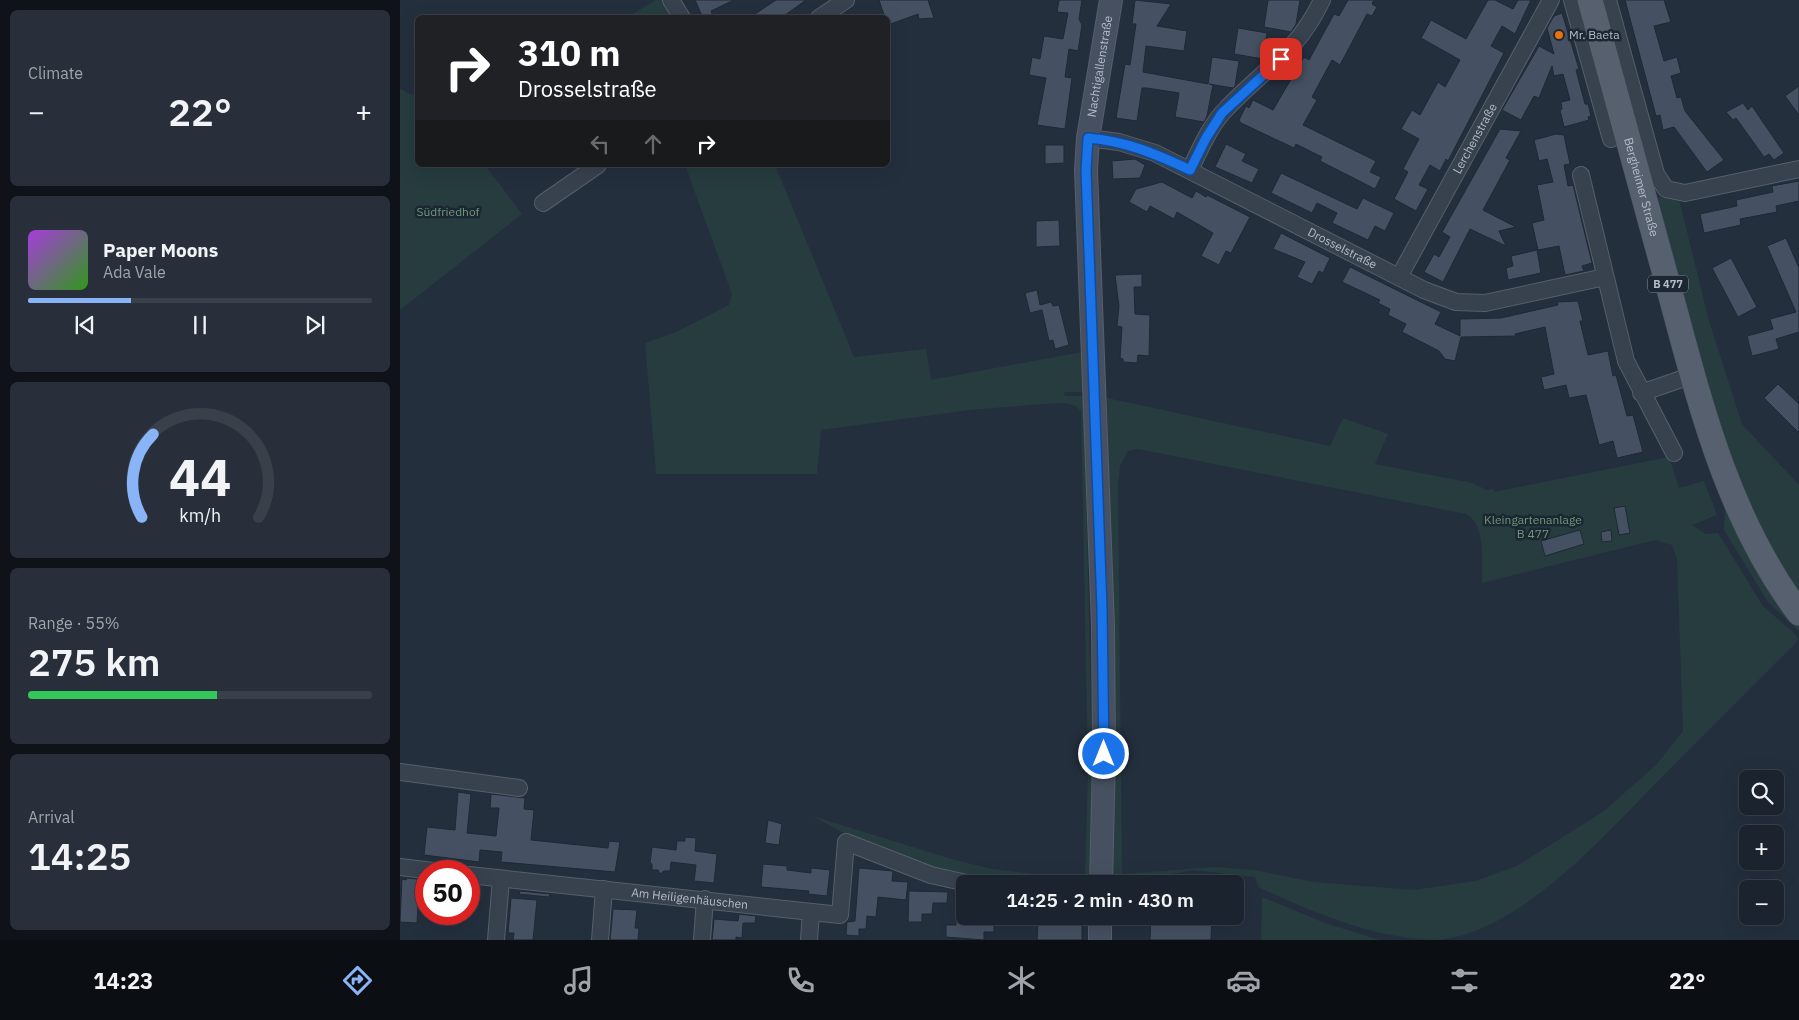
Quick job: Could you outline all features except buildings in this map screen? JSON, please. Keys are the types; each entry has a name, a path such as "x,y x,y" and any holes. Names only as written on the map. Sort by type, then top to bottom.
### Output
{"main road":[{"name":"Nachtigallenstraße","path":"1101,875 1104,754 1103,626 1086,170 1088,138 1110,0"},
{"name":"Bergheimer Straße","path":"1590,0 1716,453 1741,516 1776,580 1799,613"},
{"path":"1100,925 1100,940"}],"street":[{"path":"671,0 680,15"},
{"path":"824,15 846,0"},
{"path":"1190,170 1206,138 1222,113 1293,46 1312,21 1322,0"},
{"name":"Lerchenstraße","path":"1399,277 1551,0"},
{"name":"Bergheimer Straße","path":"1572,0 1611,139"},
{"name":"Bergheimer Straße","path":"1608,0 1658,180 1671,191 1685,193 1799,169"},
{"name":"Drosselstraße","path":"1088,138 1114,141 1143,148 1190,170 1399,277 1440,297 1456,302 1485,303 1605,277"},
{"path":"543,203 595,167"},
{"path":"1581,175 1626,360 1641,393 1674,453"},
{"path":"1641,393 1693,375"},
{"path":"400,772 519,788"},
{"name":"Am Heiligenhäuschen","path":"480,876 840,915 846,842 931,875 956,881"},
{"path":"400,868 415,869"},
{"path":"496,940 501,879"},
{"path":"600,940 604,889"},
{"path":"702,940 705,900"},
{"path":"809,940 811,912"}],"green space":[{"path":"656,0 662,0 673,15 630,15"},
{"name":"Südfriedhof","path":"400,89 415,96 415,167 487,167 522,214 400,310"},
{"path":"686,167 776,167 854,357 926,349 931,380 1082,352 1084,392 1064,392 1065,396 1084,396 1092,756 1089,875 1085,875 1088,768 1081,411 1076,406 1065,403 1042,404 970,410 821,430 817,474 656,474 645,343 676,332 729,305 732,294"},
{"path":"1663,193 1679,199 1709,321 1742,424 1799,485 1799,594 1742,498 1652,205"},
{"name":"Kleingartenanlage B 477","path":"1107,398 1330,446 1343,418 1388,434 1375,464 1472,483 1487,490 1494,489 1494,492 1669,457 1679,488 1704,481 1717,515 1692,525 1706,534 1718,533 1763,606 1798,638 1796,643 1562,876 1500,919 1469,933 1437,940 1415,939 1368,930 1300,906 1258,887 1255,877 1244,875 1192,870 1167,875 1112,875 1114,755","holes":["1138,449 1466,514 1473,519 1482,544 1482,583 1655,540 1672,545 1677,559 1683,731 1656,765 1604,811 1517,866 1475,881 1414,890 1314,882 1254,870 1215,867 1122,874 1118,485 1120,466 1128,451"]},
{"path":"1725,506 1799,625 1799,631 1768,602 1724,530"},
{"path":"812,816 955,860 992,869 1043,875 947,874 853,838"},
{"path":"1262,897 1325,923 1380,940 1261,940"}],"place":[{"name":"Mr. Baeta","path":"1559,35"}],"route":[{"path":"1104,754 1096,410 1086,170 1088,138 1109,140 1143,148 1190,170 1206,138 1222,113 1281,59"}]}
